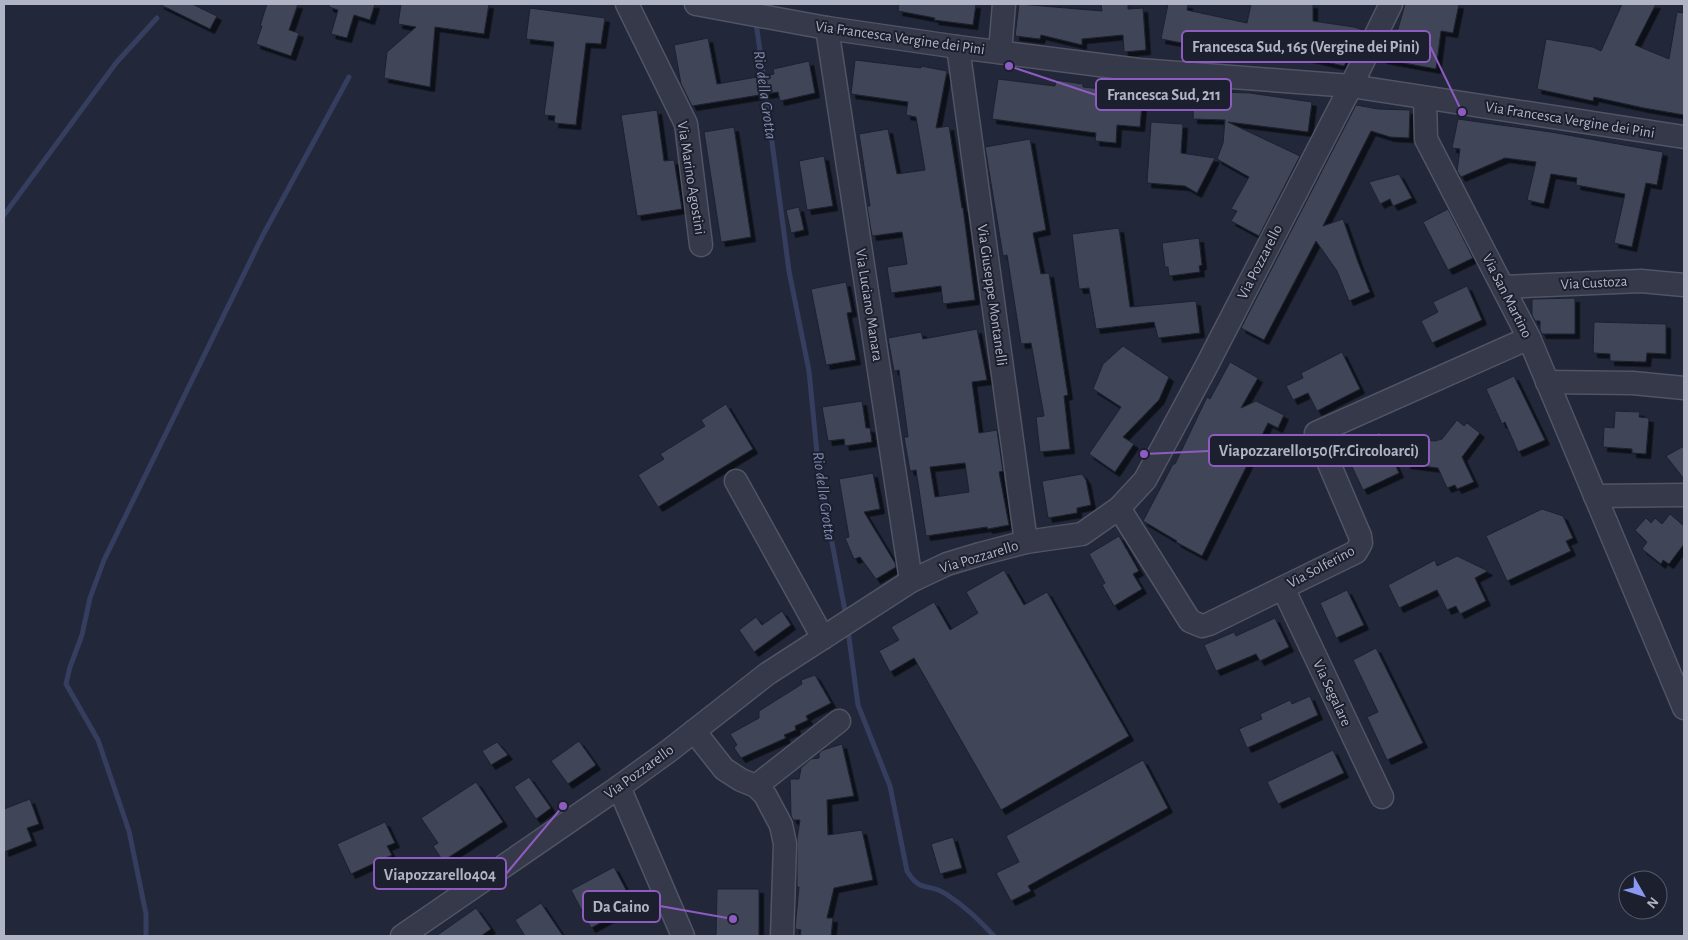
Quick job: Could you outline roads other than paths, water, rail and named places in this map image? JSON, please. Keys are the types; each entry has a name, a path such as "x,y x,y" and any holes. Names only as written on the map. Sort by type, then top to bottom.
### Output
{"street":[{"name":"Via Marino Agostini","path":"627,4 686,124 701,245"},
{"name":"Via Francesca Vergine dei Pini","path":"696,4 827,28 958,47 1139,70 1351,86 1684,138"},
{"path":"1000,52 1004,4"},
{"name":"Via Pozzarello","path":"402,936 619,787 767,674 911,581 947,564 980,554 1026,542 1082,534 1118,508 1145,480 1206,367 1392,4"},
{"name":"Via Luciano Manara","path":"827,28 911,581"},
{"name":"Via Giuseppe Montanelli","path":"958,47 1026,542"},
{"name":"Via San Martino","path":"1424,98 1426,139 1529,338 1684,708"},
{"name":"Via Custoza","path":"1503,288 1641,281 1684,285"},
{"name":"Via Solferino","path":"1118,508 1190,621 1202,626 1209,624 1356,552 1360,548 1361,543 1356,527 1316,433 1529,338"},
{"path":"1547,382 1633,383 1684,388"},
{"path":"736,482 828,635"},
{"path":"1595,496 1684,495"},
{"name":"Via Segalare","path":"1283,588 1382,797"},
{"path":"756,786 839,721"},
{"path":"694,731 724,769 741,780 756,786 764,795 781,825 785,844 782,936"},
{"path":"619,787 683,936"}],"waterway":[{"path":"4,215 116,63 157,18"},
{"name":"Rio della Grotta","path":"756,22 764,81"},
{"path":"146,936 146,914 129,831 98,740 66,684 70,667 82,635 90,598 104,560 263,235 349,77"},
{"name":"Rio della Grotta","path":"765,89 789,271 809,371 819,474 846,616"},
{"name":"Rio della Grotta","path":"848,630 858,705 890,786 907,871 916,883 940,891 960,904 994,936"}],"place":[{"name":"Francesca Sud, 211","path":"1009,66"},
{"name":"Francesca Sud, 165 (Vergine dei Pini)","path":"1462,112"},
{"name":"Viapozzarello150(Fr.Circoloarci)","path":"1144,454"},
{"name":"Viapozzarello404","path":"563,806"},
{"name":"Da Caino","path":"733,919"}]}
